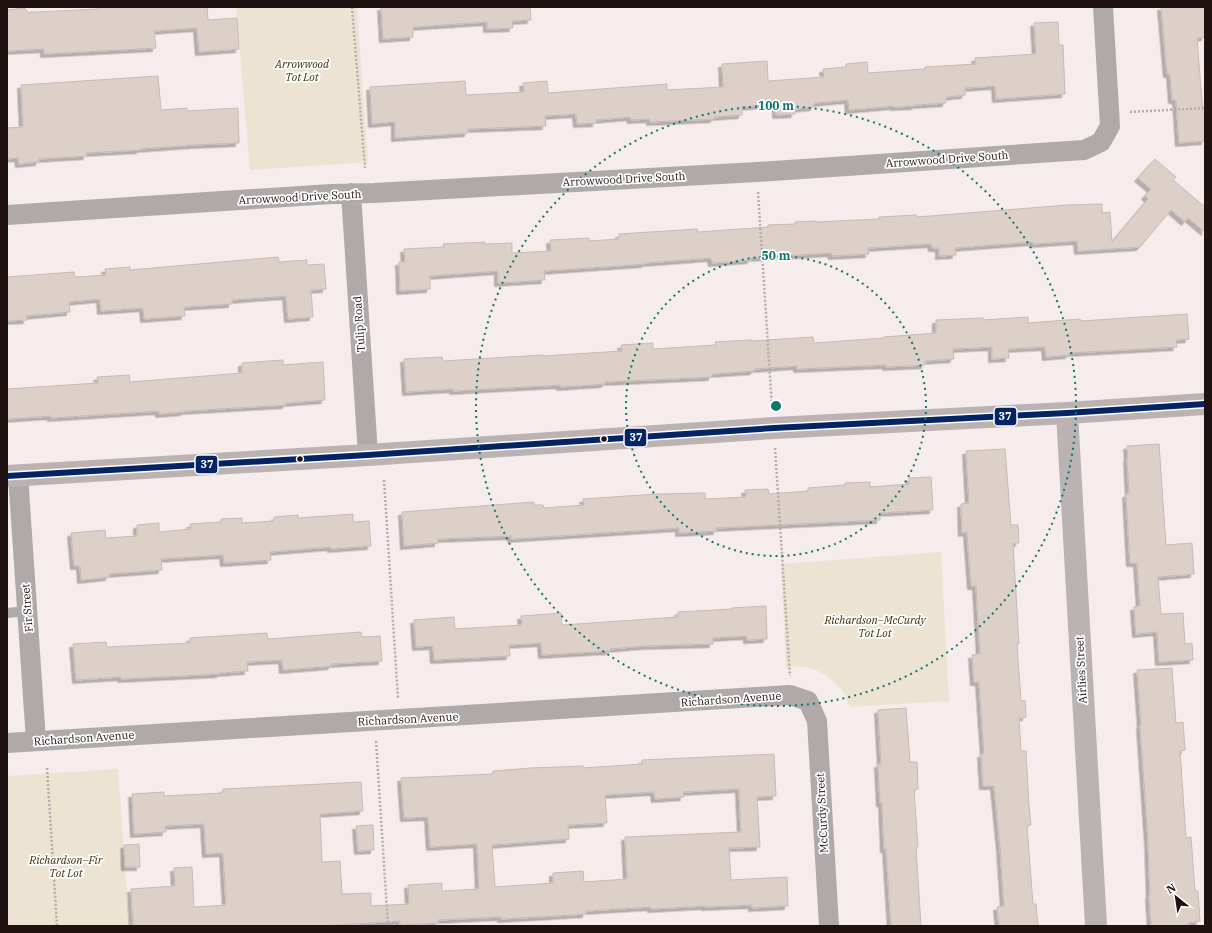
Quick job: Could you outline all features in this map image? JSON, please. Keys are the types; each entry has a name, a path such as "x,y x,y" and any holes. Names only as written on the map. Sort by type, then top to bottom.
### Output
{"street":[{"name":"Arrowwood Drive South","path":"7,215 351,193 382,193 749,172 1084,150 1101,142 1110,126 1103,7"},
{"name":"Tulip Road","path":"351,193 368,455"},
{"path":"13,475 368,455 774,428 1067,413 1205,404"},
{"name":"Airlies Street","path":"1067,413 1096,926"},
{"name":"Fir Street","path":"13,475 27,611 36,741"},
{"name":"Richardson Avenue","path":"7,743 790,695 808,702"},
{"name":"McCurdy Street","path":"808,702 817,721 829,926"}],"lane":[{"path":"7,613 27,611"}],"path":[{"path":"352,7 365,168"},
{"path":"1109,113 1205,108"},
{"path":"384,480 400,720"},
{"path":"375,720 388,926"},
{"path":"47,768 57,926"}],"green space":[{"name":"Arrowwood Tot Lot","path":"236,7 357,7 368,162 250,170"},
{"name":"Richardson–McCurdy Tot Lot","path":"941,552 949,701 850,707 845,695 838,685 822,673 805,667 786,667 781,564"},
{"name":"Richardson–Fir Tot Lot","path":"118,769 129,926 7,926 7,776"}],"building":[{"path":"98,7 207,7 208,20 237,18 239,49 199,52 197,28 154,31 156,48 44,54 44,49 7,51 7,10 25,8 27,12 36,12 98,9"},
{"path":"381,7 530,7 531,20 512,21 513,28 487,29 487,22 413,27 413,37 383,39"},
{"path":"1161,7 1205,7 1205,37 1197,38 1203,114 1205,114 1205,141 1179,143 1176,100 1172,100 1170,74 1167,74"},
{"path":"1058,22 1059,45 1063,45 1065,94 996,99 995,86 965,88 965,95 946,97 946,103 915,106 894,106 849,110 848,100 814,103 814,107 794,109 795,114 776,115 776,104 742,107 742,115 714,117 714,119 650,122 650,119 631,120 630,117 596,120 596,123 577,124 576,114 545,116 546,126 468,129 468,133 395,138 395,122 372,124 370,87 465,81 466,95 524,92 523,83 547,81 548,93 667,84 667,90 723,87 722,64 767,61 768,81 824,77 823,69 846,67 846,64 867,62 868,73 925,69 925,67 976,64 975,58 1036,54 1034,23"},
{"path":"158,76 161,110 187,108 187,111 238,108 239,143 86,153 87,156 39,159 39,162 19,164 18,158 7,159 7,128 23,127 21,85"},
{"path":"1155,159 1176,177 1173,180 1205,207 1205,232 1188,218 1185,222 1171,210 1140,247 1078,251 1077,241 1033,244 1033,242 955,248 956,255 939,256 939,248 932,248 931,244 868,248 869,254 832,256 831,253 750,258 751,260 712,263 711,258 544,271 545,280 498,283 498,271 430,276 430,289 400,291 399,262 405,262 404,249 444,247 443,244 485,242 485,244 512,243 512,253 551,251 550,240 589,238 589,241 619,239 619,234 697,229 698,232 768,227 768,225 795,224 795,222 879,219 879,217 916,215 917,217 1068,205 1102,204 1102,213 1110,212 1112,242 1148,199 1145,196 1151,189 1138,178"},
{"path":"278,257 279,262 307,260 307,265 324,264 326,289 311,290 313,317 288,319 286,296 232,300 232,304 184,307 185,316 144,319 143,308 101,311 100,299 69,302 70,312 26,316 27,320 7,321 7,277 74,272 75,277 106,275 105,269 130,267 130,270"},
{"path":"1187,314 1189,339 1176,340 1177,347 1069,353 1069,355 1046,357 1045,347 1008,349 1009,358 992,359 992,347 953,349 954,359 925,361 925,365 886,367 886,365 797,369 797,366 712,374 712,377 605,382 605,384 560,387 560,385 406,392 404,359 442,357 443,361 622,351 621,345 653,343 653,349 716,345 715,342 813,337 814,343 884,338 936,333 936,320 983,318 983,320 1028,317 1028,323"},
{"path":"283,360 283,365 323,362 325,400 286,403 286,405 184,411 159,414 159,411 51,418 51,416 7,419 7,389 98,383 97,377 129,375 130,382 242,373 242,363"},
{"path":"1159,444 1166,545 1192,543 1194,574 1158,577 1161,614 1183,613 1185,644 1192,643 1193,660 1159,662 1157,632 1136,634 1134,607 1140,606 1137,563 1130,563 1126,494 1129,494 1127,446"},
{"path":"1005,449 1011,525 1018,525 1019,543 1013,543 1019,644 1017,644 1021,701 1025,700 1026,717 1019,718 1021,751 1026,751 1031,825 1027,826 1033,904 1036,904 1038,926 999,926 997,907 1004,906 994,786 983,786 981,754 984,754 979,682 974,682 972,655 980,654 976,586 971,586 967,532 962,533 961,504 969,503 966,451"},
{"path":"931,477 933,510 880,513 880,520 716,528 717,531 679,533 679,528 511,539 511,536 438,539 438,543 404,546 402,512 534,502 534,505 543,505 544,508 584,505 583,499 656,494 705,493 705,499 746,497 745,490 768,489 769,494 808,491 808,488 845,485 845,483 870,482 870,487 909,484 909,478"},
{"path":"353,514 353,522 369,521 371,546 331,549 331,547 270,552 271,560 224,563 223,555 161,559 162,570 109,574 109,577 81,580 80,566 74,566 71,533 105,530 106,538 137,536 137,525 159,523 159,532 191,529 190,524 221,522 221,519 242,518 242,523 274,521 274,517 298,515 298,518"},
{"path":"766,606 767,639 747,640 747,636 713,638 713,644 644,646 610,649 610,651 542,655 541,643 509,645 510,656 434,660 433,646 416,647 414,620 454,617 455,629 522,625 521,616 561,613 562,625 678,617 678,612"},
{"path":"361,632 362,637 380,636 382,661 331,664 332,666 283,670 282,660 247,662 248,671 220,674 76,680 73,644 106,642 107,647 190,643 190,638 267,633 268,639"},
{"path":"1172,668 1176,723 1183,722 1185,750 1180,751 1186,838 1191,837 1195,891 1198,891 1200,921 1188,923 1189,926 1151,926 1148,840 1137,670"},
{"path":"906,708 910,762 917,762 918,789 914,790 921,926 891,926 886,849 884,849 882,803 880,803 878,764 881,764 878,710"},
{"path":"774,754 776,796 757,797 760,847 729,848 731,880 787,877 788,906 752,908 752,905 705,906 651,909 651,907 586,911 586,914 501,919 501,917 438,920 438,923 400,925 400,921 323,926 133,926 131,889 175,886 174,868 192,867 194,907 226,905 223,853 206,854 204,824 165,826 166,832 134,834 132,794 164,792 164,796 223,793 223,789 361,782 363,811 320,814 322,862 340,861 342,894 371,893 371,906 409,904 408,885 442,883 442,891 479,889 477,844 430,847 428,817 404,818 401,778 493,774 493,771 531,768 583,766 583,768 642,764 642,760","holes":["739,789 741,832 625,837 627,879 584,882 583,871 553,873 553,883 495,887 492,845 569,839 568,825 607,823 605,795 654,792 655,799 684,797 683,792"]},
{"path":"373,825 374,850 358,851 356,826"},
{"path":"139,844 140,867 125,867 124,845"}],"transit line":[{"name":"37","path":"7,476 368,455 774,428 1067,413 1205,404"}]}
